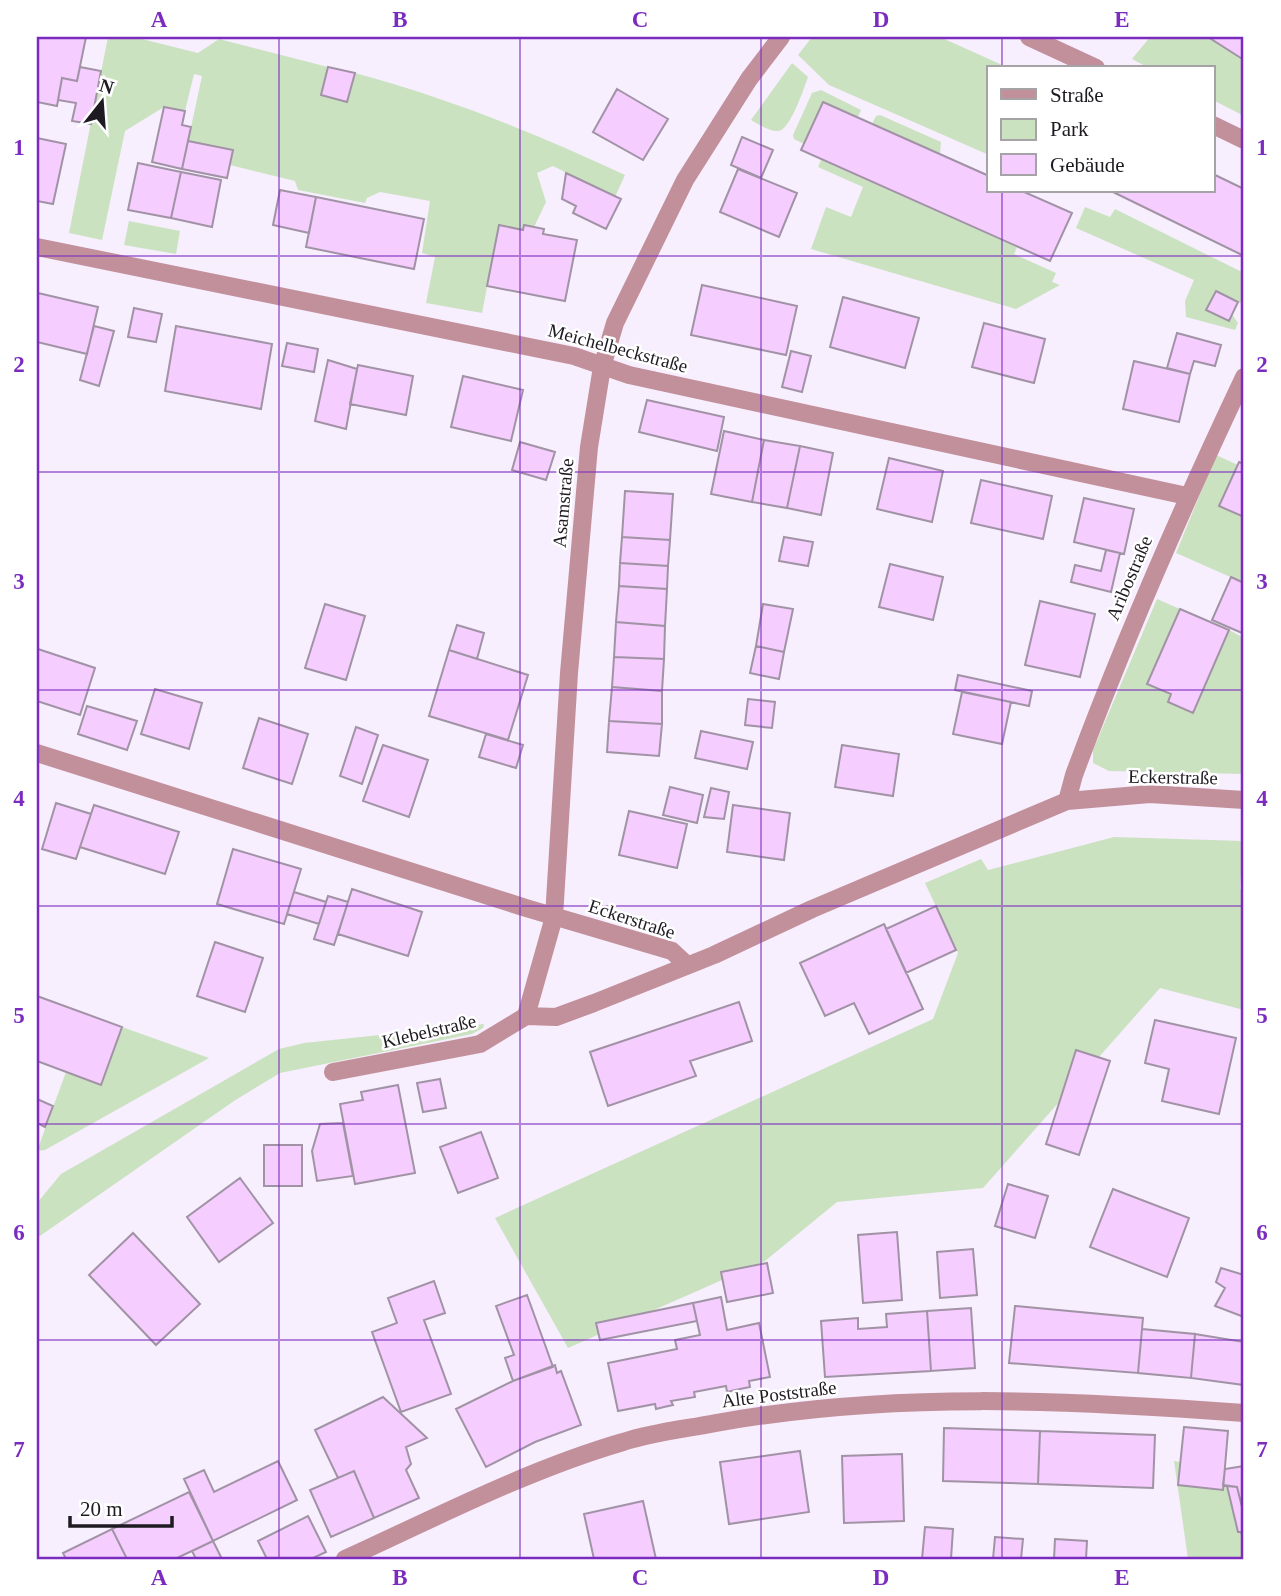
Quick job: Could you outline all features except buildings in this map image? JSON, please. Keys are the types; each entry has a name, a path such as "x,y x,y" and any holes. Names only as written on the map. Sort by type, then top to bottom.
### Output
{"street":[{"name":"Asamstraße","path":"526,1016 554,916 569,673 586,474 602,367 615,323 678,192 721,120 781,37"},
{"path":"1029,37 1092,66"},
{"path":"1214,125 1244,140"},
{"name":"Meichelbeckstraße","path":"37,247 574,356 629,375 1187,496"},
{"name":"Aribostraße","path":"1067,802 1098,710 1187,496 1244,377"},
{"name":"Eckerstraße","path":"37,753 673,951 687,965 1067,802 1150,794 1244,800"},
{"path":"526,1016 556,1017 687,965"},
{"name":"Klebelstraße","path":"333,1072 480,1045 526,1016"},
{"name":"Alte Poststraße","path":"345,1559 475,1500 613,1445 766,1414 908,1402 978,1400 1083,1402 1244,1413"}],"green space":[{"path":"108,37 134,37 198,53 219,39 328,67 321,95 346,102 355,73 492,118 625,175 615,197 553,166 537,173 546,202 534,227 524,225 523,230 499,225 482,313 426,303 435,257 422,253 430,201 380,192 367,198 365,203 298,190 295,181 230,165 232,150 188,141 202,76 194,74 185,111 164,107 125,131 102,240 69,233"},
{"path":"812,37 940,37 1005,66 987,66 987,154 829,85 798,55"},
{"path":"1150,37 1208,37 1244,60 1244,116 1214,101 1214,66 1145,66 1132,59"},
{"path":"792,63 808,77 787,124 778,131 751,120"},
{"path":"821,90 861,110 858,117 823,102 804,144 794,139 793,135 812,93"},
{"path":"880,115 941,142 940,154 872,124 876,116"},
{"path":"821,160 1017,247 1014,254 1056,273 1052,282 1060,285 1016,309 811,249 826,207 851,217 863,187 818,167"},
{"path":"1085,207 1110,217 1115,209 1244,273 1244,305 1216,291 1238,323 1235,330 1186,317 1185,301 1194,280 1076,228"},
{"path":"129,221 180,231 176,254 124,245"},
{"path":"1216,455 1238,465 1219,506 1244,517 1244,583 1176,553"},
{"path":"1157,599 1180,609 1147,683 1171,694 1168,702 1193,713 1229,630 1244,638 1244,693 1241,699 1244,701 1244,774 1109,771 1093,763 1093,750"},
{"path":"1114,837 1243,841 1240,889 1244,890 1244,1010 1160,988 983,1188 837,1202 765,1261 568,1348 495,1218 933,1019 958,953 925,883 981,859 988,870"},
{"path":"484,1024 483,1028 472,1034 280,1073 234,1101 37,1238 37,1203 61,1174 279,1049 304,1043"},
{"path":"122,1027 209,1058 45,1150 37,1151 66,1072 101,1084"},
{"path":"1174,1461 1180,1462 1179,1485 1222,1490 1223,1485 1227,1486 1238,1532 1241,1532 1244,1559 1188,1559"}]}
